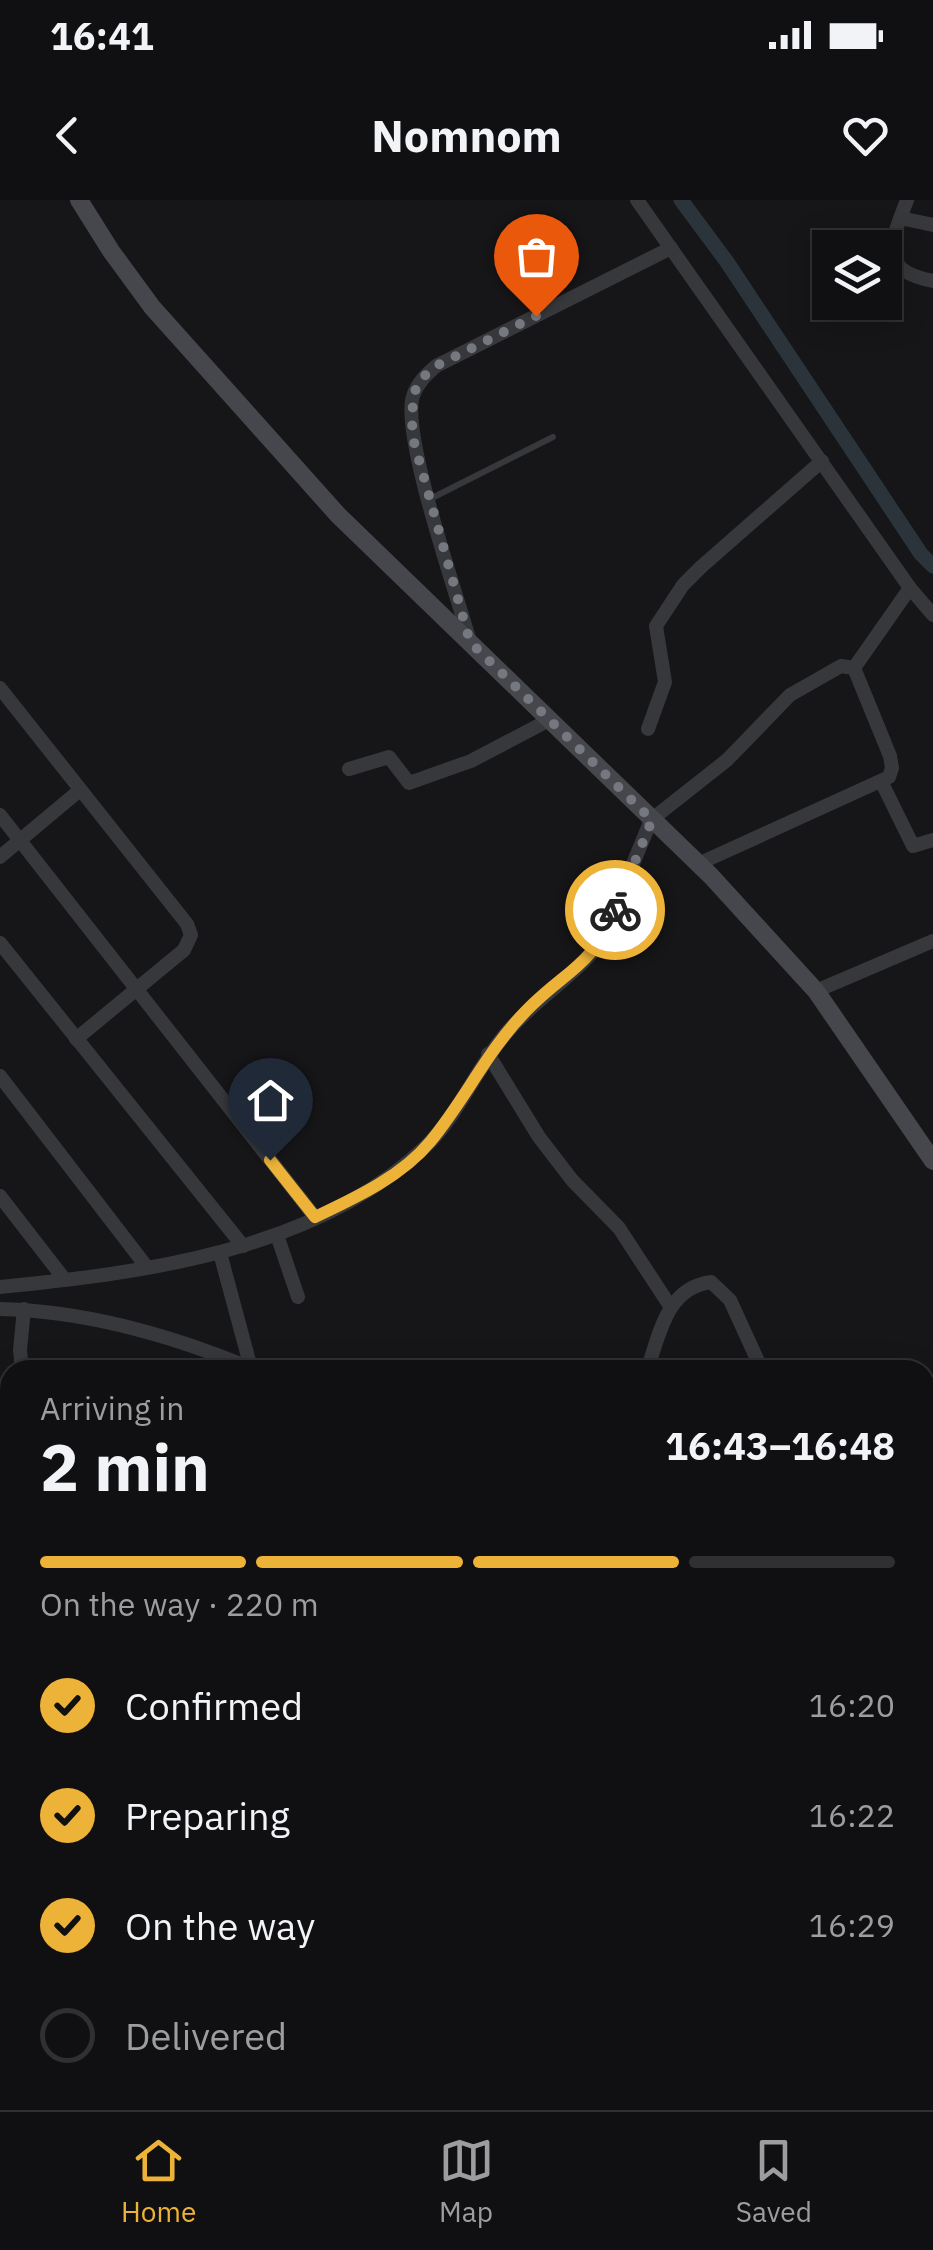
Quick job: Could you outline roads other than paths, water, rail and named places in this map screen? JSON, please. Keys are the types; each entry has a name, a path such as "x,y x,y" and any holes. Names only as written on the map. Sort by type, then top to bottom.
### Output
{"street":[{"path":"79,200 152,307 338,515 698,864 816,991 933,1162"},
{"path":"637,200 910,588 933,615"},
{"path":"906,200 891,251 893,262 902,272 933,282"},
{"path":"900,218 933,225"},
{"path":"470,642 412,435 413,395 421,379 436,366 671,248"},
{"path":"648,730 665,682 656,634 658,622 683,585 701,567 822,462"},
{"path":"854,668 910,588"},
{"path":"0,1288 220,1254 277,1235 360,1196 401,1168 428,1144 488,1054 527,1010 588,959 602,942 652,820 727,760 790,696 841,666 854,668"},
{"path":"698,864 889,777 890,756 854,668"},
{"path":"0,688 187,924 190,935 184,950 76,1039"},
{"path":"349,769 389,756 406,782 415,782 471,761 549,720"},
{"path":"882,783 913,846 933,840"},
{"path":"0,857 80,790"},
{"path":"0,815 315,1217"},
{"path":"816,991 933,941"},
{"path":"0,943 243,1246"},
{"path":"488,1054 538,1137 572,1180 619,1228 670,1306"},
{"path":"0,1076 146,1266"},
{"path":"0,1196 65,1280"},
{"path":"277,1235 298,1297"},
{"path":"220,1254 250,1360"},
{"path":"651,1360 670,1306 684,1290 711,1282 730,1300 757,1360"},
{"path":"21,1360 28,1284"},
{"path":"0,1309 78,1315 140,1329 228,1360"}],"lane":[{"path":"430,499 553,437"}],"waterway":[{"path":"681,200 727,262 921,554 933,566"}]}
